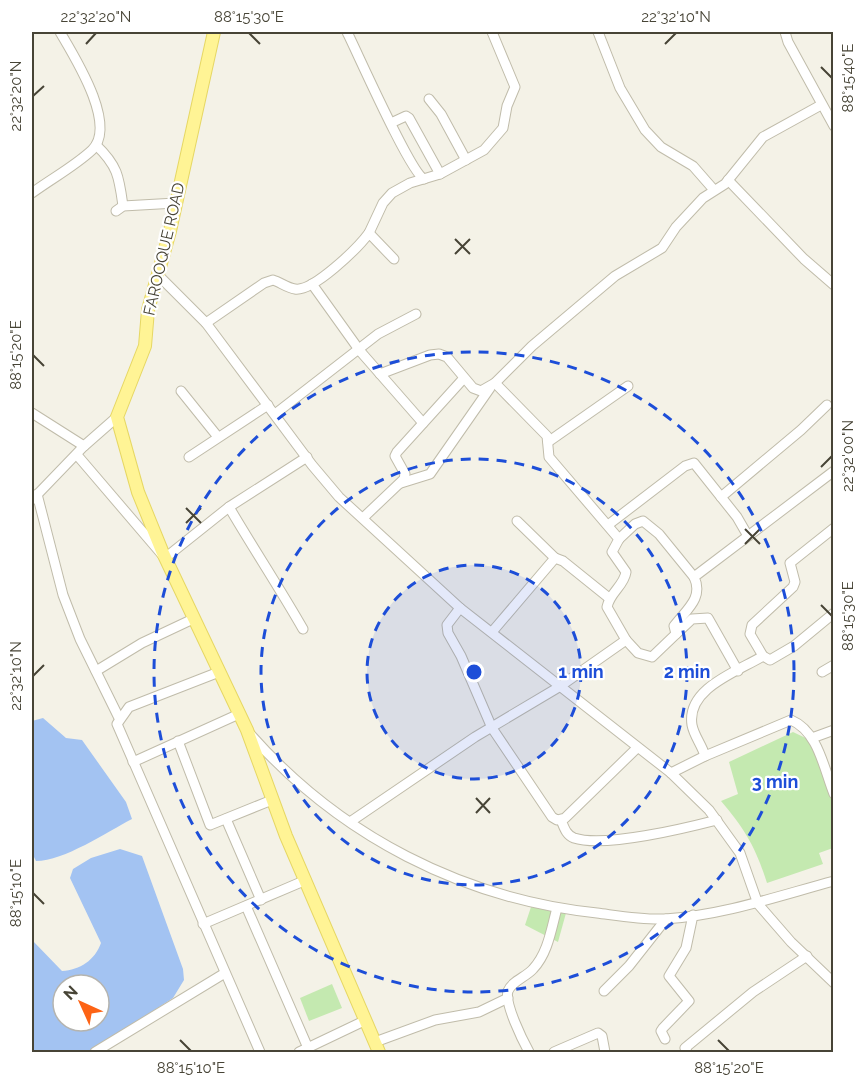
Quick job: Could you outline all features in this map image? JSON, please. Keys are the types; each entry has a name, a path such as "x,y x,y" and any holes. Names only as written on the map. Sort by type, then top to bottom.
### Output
{"main road":[{"name":"FAROOQUE ROAD","path":"117,417 145,346 147,310 176,202 214,32"},
{"path":"117,417 138,492 165,558 247,730 272,800 377,1047"}],"street":[{"path":"32,193 96,146 101,130 98,110 60,32"},
{"path":"347,32 415,169 424,179"},
{"path":"206,323 264,283 273,280 296,289 312,284 355,250 369,233 383,203 392,193 440,174 484,150 503,128 507,106 515,87 492,32"},
{"path":"598,32 620,88 645,130 661,147 693,166 714,190"},
{"path":"786,32 788,42 834,126"},
{"path":"429,99 441,114 466,160"},
{"path":"400,483 430,474 506,370 615,276 662,248 676,227 714,190 728,180 763,136 821,105"},
{"path":"391,123 406,116 409,118 440,174"},
{"path":"96,146 113,161 119,180 119,208 176,202"},
{"path":"728,180 804,259 834,285"},
{"path":"369,233 394,259"},
{"path":"158,275 206,323 339,497 364,517 401,556 460,608 671,773 717,820 740,853 758,904 791,942 834,983"},
{"path":"312,284 360,351 423,423"},
{"path":"275,414 360,351 378,334 416,314"},
{"path":"380,374 430,355 440,354 447,357 473,388 481,391 493,385"},
{"path":"364,517 400,483 405,474 395,456 397,452 464,378"},
{"path":"493,385 549,442 549,457 619,538"},
{"path":"549,442 628,386"},
{"path":"181,391 218,437"},
{"path":"189,457 268,405"},
{"path":"721,497 801,430 827,405"},
{"path":"32,413 84,446"},
{"name":"FAROOQUE ROAD","path":"34,497 84,446 117,417"},
{"path":"77,455 165,558 229,507 307,457"},
{"path":"608,525 691,463 700,469 748,536"},
{"path":"694,577 834,471"},
{"path":"34,497 63,595 119,718 119,730 260,1053"},
{"path":"229,507 303,629"},
{"path":"517,521 555,558 563,561 609,598"},
{"path":"676,634 674,626 698,597 699,587 694,577 658,534 643,522 635,524 619,538 612,552 626,572 625,579 609,598 609,613 627,640 638,653 648,657 676,634 692,619 708,618 738,671"},
{"path":"834,528 790,563 795,582 793,587 749,629 763,656 770,660 834,613"},
{"path":"492,632 555,558"},
{"path":"460,608 446,629 492,728 552,817 561,820 569,835 575,838 597,840 686,828 717,820"},
{"path":"96,671 142,643 193,619"},
{"path":"350,822 492,728 560,687 627,640"},
{"path":"705,756 692,724 695,705 714,684 763,656"},
{"path":"822,672 834,665"},
{"path":"119,718 129,707 219,672"},
{"path":"133,762 239,714"},
{"path":"671,773 705,756 791,720 804,728 812,738 833,789"},
{"path":"247,730 316,797 394,852 489,892 556,908 666,918 758,904 834,881"},
{"path":"812,738 834,730"},
{"path":"178,741 210,825 272,800"},
{"path":"561,820 637,747"},
{"path":"226,819 261,900"},
{"path":"203,924 306,880"},
{"path":"246,906 308,1048"},
{"path":"529,1053 508,998 511,987 528,974 540,960 549,939 556,908"},
{"path":"665,1039 661,1031 689,1001 669,976 686,948 693,915"},
{"path":"604,991 641,952 666,918"},
{"path":"687,1053 685,1048 695,1037 753,992 807,956"},
{"path":"95,1053 225,974"},
{"path":"377,1047 435,1020 479,1012 508,998"},
{"path":"299,1053 364,1020"},
{"path":"554,1053 598,1034 602,1036 605,1053"}],"green space":[{"path":"793,732 814,742 833,795 833,848 819,853 823,864 767,883 749,839 721,801 738,794 729,762"},
{"path":"531,907 566,913 558,942 525,925"},
{"path":"332,984 342,1008 309,1021 300,998"}],"water":[{"path":"43,718 66,738 82,740 126,802 132,819 72,851 47,860 36,861 32,853 32,721"},
{"path":"120,849 142,856 183,969 184,980 173,998 90,1052 32,1052 32,940 62,971 75,969 86,963 101,943 70,878 73,869 91,858"}]}
